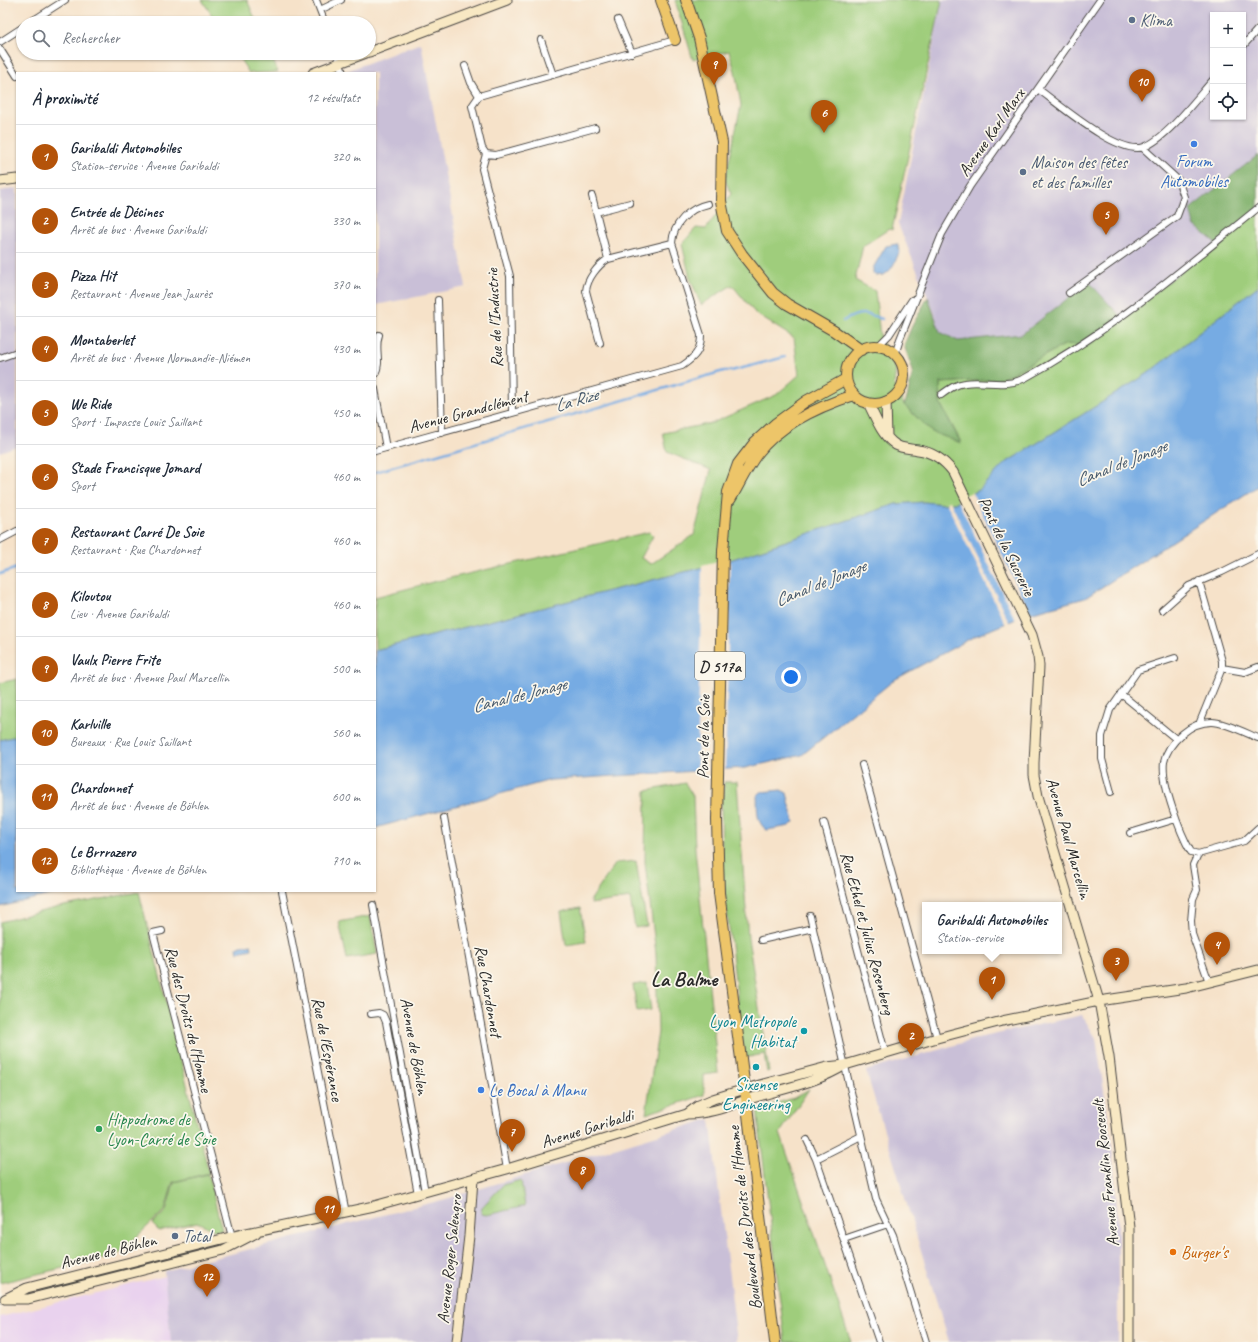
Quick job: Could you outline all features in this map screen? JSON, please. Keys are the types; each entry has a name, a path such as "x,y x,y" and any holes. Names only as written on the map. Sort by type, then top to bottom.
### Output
{"main road":[{"path":"376,49 507,0"},
{"path":"661,0 675,40"},
{"path":"686,0 699,38 722,142 721,201 727,231 742,254 773,293 788,304 834,331 861,350"},
{"path":"316,72 346,60"},
{"path":"0,181 16,179"},
{"path":"868,403 886,401 896,395 903,380 902,364 895,354 878,346 861,350 850,360 846,371 846,379 854,395 868,403 881,429 888,438"},
{"name":"D 517a","path":"728,503 731,480 738,464 755,442 776,423 806,401 846,379"},
{"name":"D 517a","path":"728,503 758,454 776,434 838,400 854,395"},
{"path":"886,401 888,438"},
{"name":"Pont de la Sucrerie","path":"888,438 900,448 918,450 938,456 953,472 1032,634"},
{"name":"Pont de la Soie","path":"728,503 724,536 718,796 718,893 745,1089"},
{"name":"Avenue Paul Marcellin","path":"1032,634 1039,666 1034,763 1036,786 1099,1001"},
{"name":"Avenue Garibaldi","path":"687,1114 699,1105 712,1099 745,1089 827,1067 844,1065 885,1052 1007,1020 1099,1001 1186,988 1258,970"},
{"name":"Avenue Franklin Roosevelt","path":"1099,1001 1109,1057 1129,1227 1129,1342"},
{"name":"Avenue Garibaldi","path":"473,1179 507,1170 687,1114 704,1114 822,1077 844,1065"},
{"name":"Boulevard des Droits de l'Homme","path":"745,1089 775,1342"},
{"name":"Avenue de Böhlen","path":"2,1300 27,1288 232,1237 346,1213 473,1179"},
{"name":"Avenue Roger Salengro","path":"457,1342 470,1230 473,1179"},
{"name":"Avenue de Böhlen","path":"2,1300 28,1299 223,1250 248,1239 259,1232"},
{"name":"Avenue de Böhlen","path":"202,1255 223,1245 221,1240"}],"street":[{"path":"40,16 65,0"},
{"path":"316,0 322,16"},
{"path":"320,10 341,0"},
{"name":"Avenue Karl Marx","path":"895,354 919,288 942,234 970,186 1100,0"},
{"path":"618,20 632,53"},
{"path":"1246,43 1258,29"},
{"path":"0,42 16,32"},
{"path":"540,40 553,75"},
{"path":"595,128 496,155 486,154 482,148 472,106 478,96 675,40"},
{"path":"0,49 16,74"},
{"path":"341,62 343,72"},
{"path":"465,66 471,83 478,96"},
{"path":"1038,89 1108,140 1125,148 1143,148 1162,136 1210,83"},
{"path":"1069,292 1177,216 1184,197 1178,180 1143,148"},
{"name":"Rue de l'Industrie","path":"486,154 482,169 510,276 512,413"},
{"path":"592,196 608,259"},
{"path":"596,212 630,203"},
{"path":"600,343 586,291 587,285 601,264 608,259 672,243 676,225 692,211 708,204"},
{"path":"941,395 953,386 966,382 1002,384 1023,379 1085,343 1122,318 1258,208"},
{"name":"Avenue Grandclément","path":"376,451 682,366 695,357 701,346 701,335 672,243"},
{"name":"Avenue Karl Marx","path":"878,346 889,335 919,288"},
{"path":"438,300 442,433"},
{"path":"376,370 378,363 376,347 379,335"},
{"path":"0,358 16,352"},
{"path":"376,394 386,448"},
{"path":"0,540 16,532"},
{"path":"1162,610 1189,586 1258,554"},
{"path":"1200,581 1222,661 1222,668 1200,722"},
{"path":"1112,792 1102,759 1102,736 1110,710 1138,670 1175,658"},
{"path":"1222,668 1245,672 1258,667"},
{"path":"1121,694 1176,739"},
{"path":"1209,982 1192,934 1192,912 1197,890 1191,852 1176,819 1164,772 1164,763 1166,754 1176,739 1189,727 1200,722 1214,721 1258,738"},
{"path":"862,765 936,1038"},
{"name":"Rue Chardonnet","path":"444,818 507,1170"},
{"path":"1130,833 1176,819"},
{"name":"Rue Ethel et Julius Rosenberg","path":"824,822 885,1052"},
{"path":"1191,852 1198,854 1244,841 1258,828"},
{"path":"1192,865 1198,854"},
{"name":"Rue de l'Espérance","path":"282,892 346,1213"},
{"name":"Avenue de Böhlen","path":"373,905 422,1193"},
{"path":"810,916 876,1199 893,1235 926,1342"},
{"path":"761,940 813,928"},
{"name":"Rue des Droits de l'Homme","path":"162,931 153,933 232,1237"},
{"path":"371,1014 379,1013 383,1015 386,1022 422,1193"},
{"path":"816,1159 861,1136"},
{"path":"807,1140 816,1159 879,1342"},
{"path":"844,1239 888,1224"}],"shaded area":[{"path":"942,0 1258,0 1258,188 1194,225 1217,244 1122,319 1077,293 1022,334 958,341 940,332 934,312 898,224"},
{"path":"421,43 466,287 376,305 376,72 344,72"},
{"path":"16,188 16,446 0,452 0,191"},
{"path":"1082,1015 1096,1038 1111,1136 1118,1221 1118,1342 949,1342 866,1071 979,1038"},
{"path":"710,1119 737,1342 459,1342 453,1340 452,1342 171,1342 164,1271 446,1199"},
{"path":"165,1276 171,1342 0,1342 0,1317"}],"green space":[{"path":"202,0 247,0 254,16 212,16"},
{"path":"675,0 942,0 892,230 889,229 863,246 855,280 875,291 880,336 896,369 894,384 904,405 932,432 961,442 940,403 940,383 1001,379 1066,344 1088,346 1258,210 1258,286 1147,374 1004,464 979,490 955,503 943,504 924,502 896,504 724,562 376,650 376,597 649,532 653,536 641,558 651,564 694,535 711,470 667,452 663,433 712,423 776,395 799,375 794,338 756,314 732,285 701,305 690,278 682,244 696,228 706,229 731,194 725,180 741,105 735,71 729,51 693,60"},
{"path":"241,60 273,60 278,72 248,72"},
{"path":"1258,155 1258,210 1217,244 1194,225 1190,209"},
{"path":"1089,282 1122,318 1088,346 1066,344 1001,379 940,383 940,403 961,443 932,432 904,405 913,371 904,345 912,326 928,297 940,332 958,341 1022,334"},
{"path":"16,679 16,736 0,740 0,683"},
{"path":"724,782 737,782 748,938 769,1071 767,1072 764,1054 744,1058 722,866 721,796 724,796"},
{"path":"685,783 693,796 695,849 718,1073 704,1075 704,1095 646,1114 658,1032 656,954 645,862 646,791"},
{"path":"636,861 647,926 635,928 630,898 591,904 590,901 616,863"},
{"name":"Hippodrome de Lyon-Carré de Soie","path":"139,892 209,1173 173,1182 165,1210 117,1255 0,1283 0,922 59,907"},
{"path":"580,908 586,942 566,945 561,912"},
{"path":"370,916 377,954 347,959 339,922"},
{"path":"647,983 651,1010 637,1012 633,985"},
{"path":"809,1089 780,1133 851,1342 785,1342 757,1109 794,1098"},
{"path":"208,1174 222,1230 216,1231 197,1222 159,1231 152,1224 166,1211 174,1182"},
{"path":"521,1180 525,1206 487,1215 481,1214 482,1207 503,1185"}],"water":[{"path":"897,244 900,250 891,269 883,275 873,274 873,268 886,246"},
{"name":"Canal de Jonage","path":"1258,286 1258,486 1085,598 1033,612 975,636 894,680 802,755 745,768 551,780 376,828 376,650 724,562 896,504 924,502 943,504 955,503 979,490 1004,464 1147,374"},
{"path":"16,736 16,892 62,892 0,907 0,740"},
{"path":"781,790 787,793 794,822 790,826 767,830 763,827 759,819 757,810 757,796 761,792"},
{"path":"251,944 252,949 238,952 237,947"}],"pier":[{"path":"972,492 1031,615 1016,621 957,499"},
{"path":"950,501 1010,624 1006,625 946,502"},
{"path":"730,558 725,771 697,773 702,565"}],"waterway":[{"name":"La Rize","path":"843,321 853,316 862,314 871,315 882,319"},
{"name":"La Rize","path":"376,472 724,371 731,371 785,357"},
{"name":"La Rize","path":"0,574 16,568"}],"place":[{"name":"Klima","path":"1132,20"},
{"name":"Vaulx Pierre Frite","path":"714,85"},
{"name":"Karlville","path":"1142,102"},
{"name":"Stade Francisque Jomard","path":"824,133"},
{"name":"Forum Automobiles","path":"1194,144"},
{"name":"Maison des fêtes et des familles","path":"1023,172"},
{"name":"We Ride","path":"1106,235"},
{"name":"Montaberlet","path":"1217,965"},
{"name":"Pizza Hit","path":"1116,981"},
{"name":"Garibaldi Automobiles","path":"992,1000"},
{"name":"Lyon Metropole Habitat","path":"804,1031"},
{"name":"Entrée de Décines","path":"911,1056"},
{"name":"Sixense Engineering","path":"756,1067"},
{"name":"Le Bocal à Manu","path":"481,1090"},
{"name":"Hippodrome de Lyon-Carré de Soie","path":"99,1129"},
{"name":"Restaurant Carré De Soie","path":"512,1152"},
{"name":"Kiloutou","path":"582,1190"},
{"name":"Chardonnet","path":"328,1229"},
{"name":"Total","path":"175,1236"},
{"name":"Burger's","path":"1173,1252"},
{"name":"Le Brrrazero","path":"207,1297"}],"district":[{"name":"La Balme","path":"684,979"}]}
